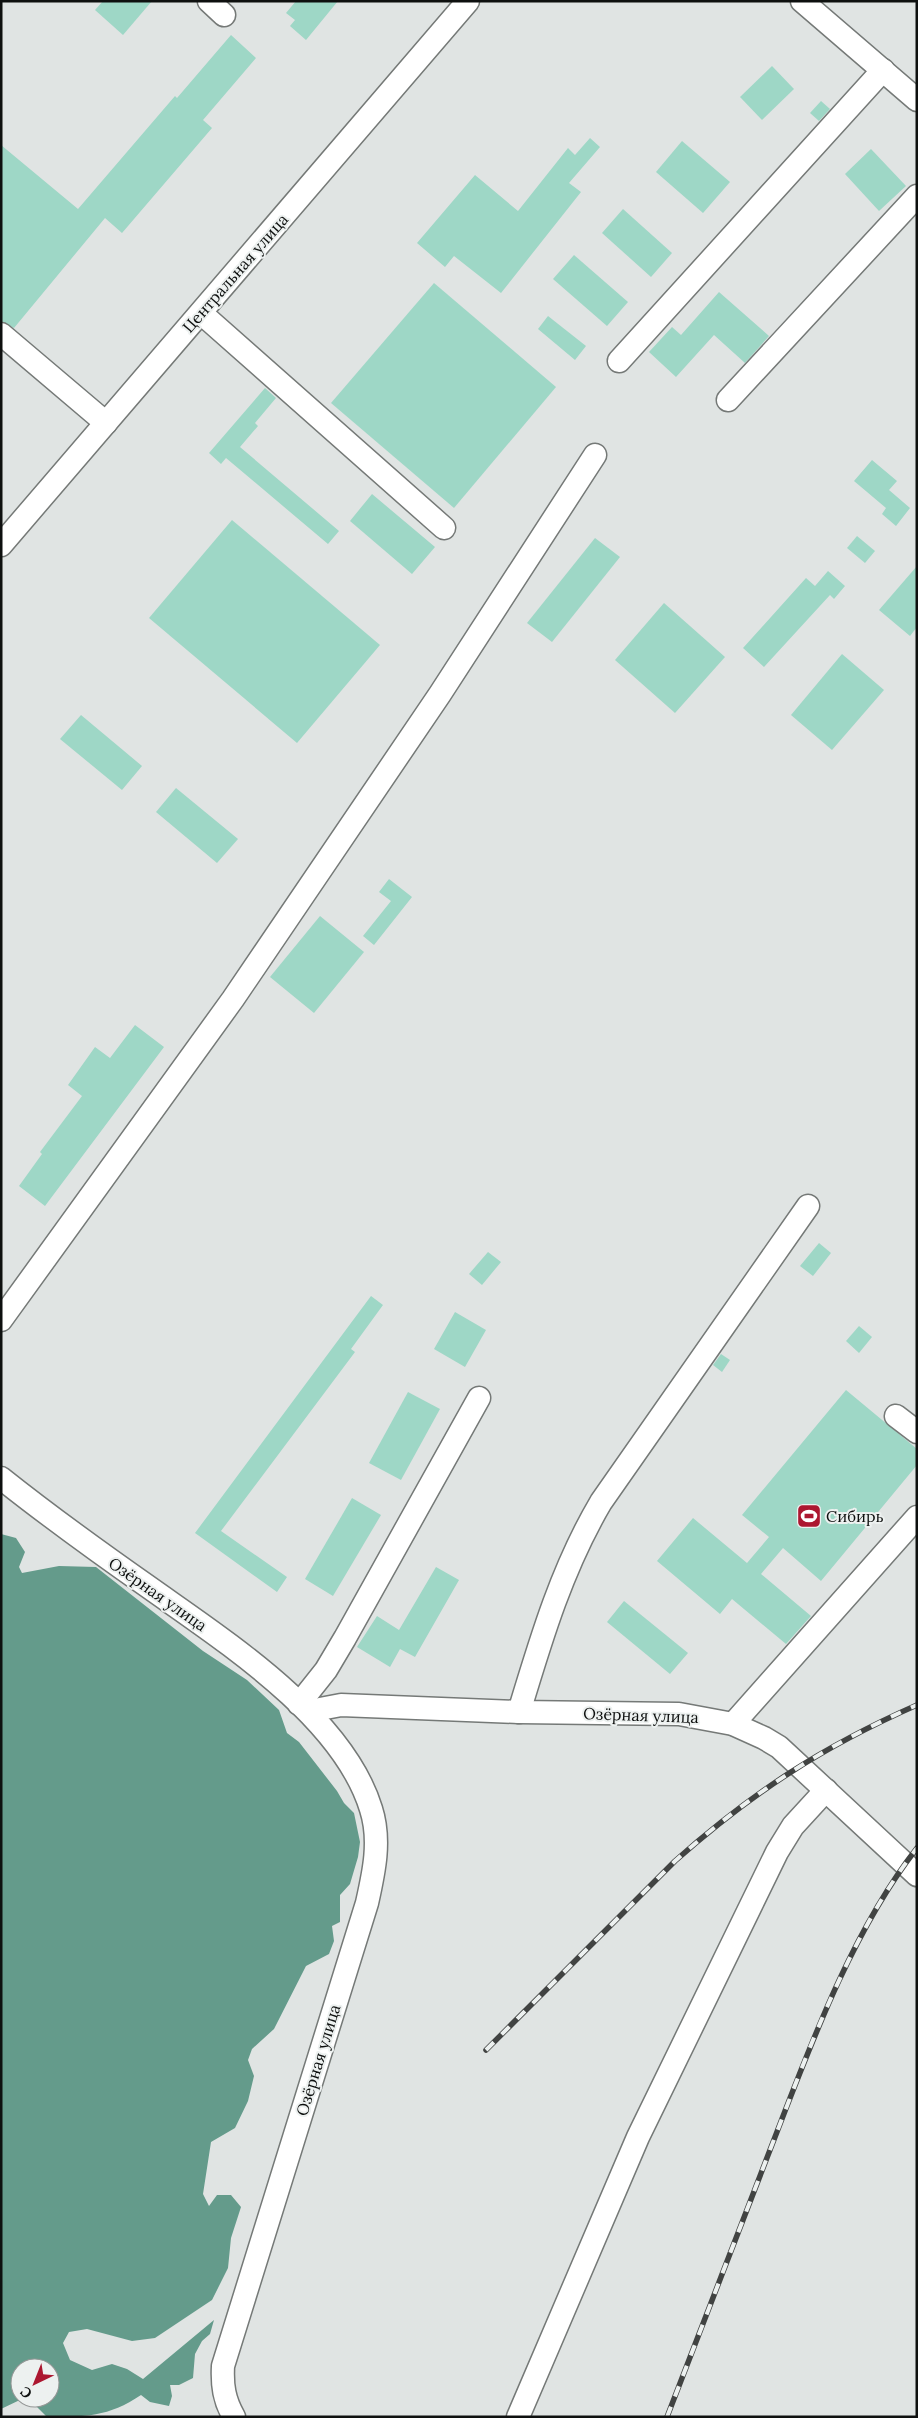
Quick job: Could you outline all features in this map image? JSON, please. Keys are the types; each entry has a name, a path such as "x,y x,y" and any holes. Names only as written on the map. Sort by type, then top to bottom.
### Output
{"street":[{"name":"Центральная улица","path":"1,545 468,1"},
{"path":"802,1 917,100"},
{"path":"619,361 883,70"},
{"path":"728,400 917,196"},
{"path":"201,313 444,528"},
{"path":"1,334 106,423"},
{"path":"1,1320 233,999 440,694 595,455"},
{"path":"519,1712 548,1615 580,1538 601,1502 808,1206"},
{"path":"305,1709 480,1398"},
{"path":"896,1416 917,1432"},
{"name":"Озёрная улица","path":"1,1478 80,1538 238,1650 305,1709 340,1752 364,1792 372,1810 376,1838 375,1870 364,1912 223,2366 222,2385 227,2404 234,2417"},
{"path":"734,1724 917,1517"},
{"name":"Озёрная улица","path":"305,1709 341,1705 519,1712 679,1714 734,1724 779,1747 917,1875"},
{"path":"518,2417 638,2137 764,1879 793,1826 826,1790"}],"shaded area":[{"path":"1,1534 16,1538 25,1552 19,1567 22,1573 59,1566 96,1567 203,1651 247,1680 279,1710 287,1733 299,1742 344,1803 354,1813 360,1842 358,1857 350,1884 340,1895 340,1922 332,1926 334,1941 329,1954 306,1966 274,2029 252,2049 248,2060 254,2076 248,2101 235,2128 211,2142 203,2194 209,2206 217,2195 231,2195 241,2207 231,2238 228,2268 212,2300 155,2338 132,2341 87,2329 69,2332 63,2343 70,2360 92,2370 112,2364 127,2369 143,2379 214,2320 210,2334 202,2341 195,2354 193,2378 179,2385 170,2385 172,2396 169,2406 150,2402 141,2395 107,2412 73,2417 47,2417 38,2408 60,2408 60,2358 10,2358 10,2405 1,2409"}],"building":[{"path":"103,1 152,1 123,35 95,10"},
{"path":"296,1 338,1 306,40 290,26 295,20 286,13"},
{"path":"231,35 256,58 203,120 212,128 122,233 105,218 14,328 1,321 1,145 78,209 175,96 177,98"},
{"path":"772,66 794,89 762,120 740,97"},
{"path":"821,101 830,109 819,121 810,113"},
{"path":"590,138 600,147 569,183 581,192 501,293 454,256 445,267 417,243 475,175 518,211 568,148 575,155"},
{"path":"682,141 730,182 703,213 656,172"},
{"path":"871,149 906,186 879,211 845,174"},
{"path":"623,209 672,253 651,277 602,233"},
{"path":"574,255 628,302 607,326 553,279"},
{"path":"434,283 556,387 454,508 331,403"},
{"path":"719,292 769,336 745,363 714,335 676,377 649,352 672,327 681,335"},
{"path":"548,316 586,346 575,360 538,329"},
{"path":"265,388 276,398 255,423 258,426 240,447 339,531 328,544 226,458 221,464 209,453"},
{"path":"872,460 897,481 889,490 910,508 896,526 882,514 886,508 854,481"},
{"path":"372,494 435,547 412,574 350,521"},
{"path":"232,520 380,645 297,743 149,618"},
{"path":"857,536 875,551 865,563 847,548"},
{"path":"595,538 620,557 552,642 527,623"},
{"path":"917,566 917,627 910,636 879,610"},
{"path":"828,571 845,586 834,599 830,595 764,667 743,648 806,578 815,586"},
{"path":"664,603 725,657 675,713 615,660"},
{"path":"842,654 884,690 832,750 791,715"},
{"path":"81,715 142,766 122,790 60,739"},
{"path":"176,788 238,839 217,863 156,812"},
{"path":"389,879 412,897 374,945 363,936 391,901 379,892"},
{"path":"320,916 364,952 314,1013 270,977"},
{"path":"135,1025 164,1047 45,1206 19,1186 42,1154 40,1152 82,1096 68,1085 95,1047 110,1058"},
{"path":"819,1243 831,1253 813,1276 800,1266"},
{"path":"488,1252 501,1262 482,1285 469,1274"},
{"path":"371,1296 383,1305 351,1349 355,1352 221,1531 287,1577 277,1592 195,1533"},
{"path":"455,1312 486,1330 465,1367 434,1349"},
{"path":"859,1326 872,1337 859,1353 846,1341"},
{"path":"721,1354 730,1360 722,1372 713,1365"},
{"name":"Сибирь","path":"846,1390 917,1449 917,1465 821,1581 783,1548 761,1574 811,1616 786,1644 732,1599 720,1614 657,1561 693,1518 747,1563 769,1537 742,1515"},
{"path":"408,1392 440,1409 401,1480 369,1463"},
{"path":"352,1498 381,1515 333,1596 305,1579"},
{"path":"436,1567 459,1580 415,1657 400,1649 390,1667 357,1647 377,1616 399,1630"},
{"path":"624,1601 688,1653 670,1674 607,1622"}],"railway":[{"path":"486,2050 675,1861 732,1813 819,1755 850,1737 917,1705"},
{"path":"667,2417 819,2025 873,1914 917,1848"}],"place":[{"name":"Сибирь","path":"809,1516"}]}
